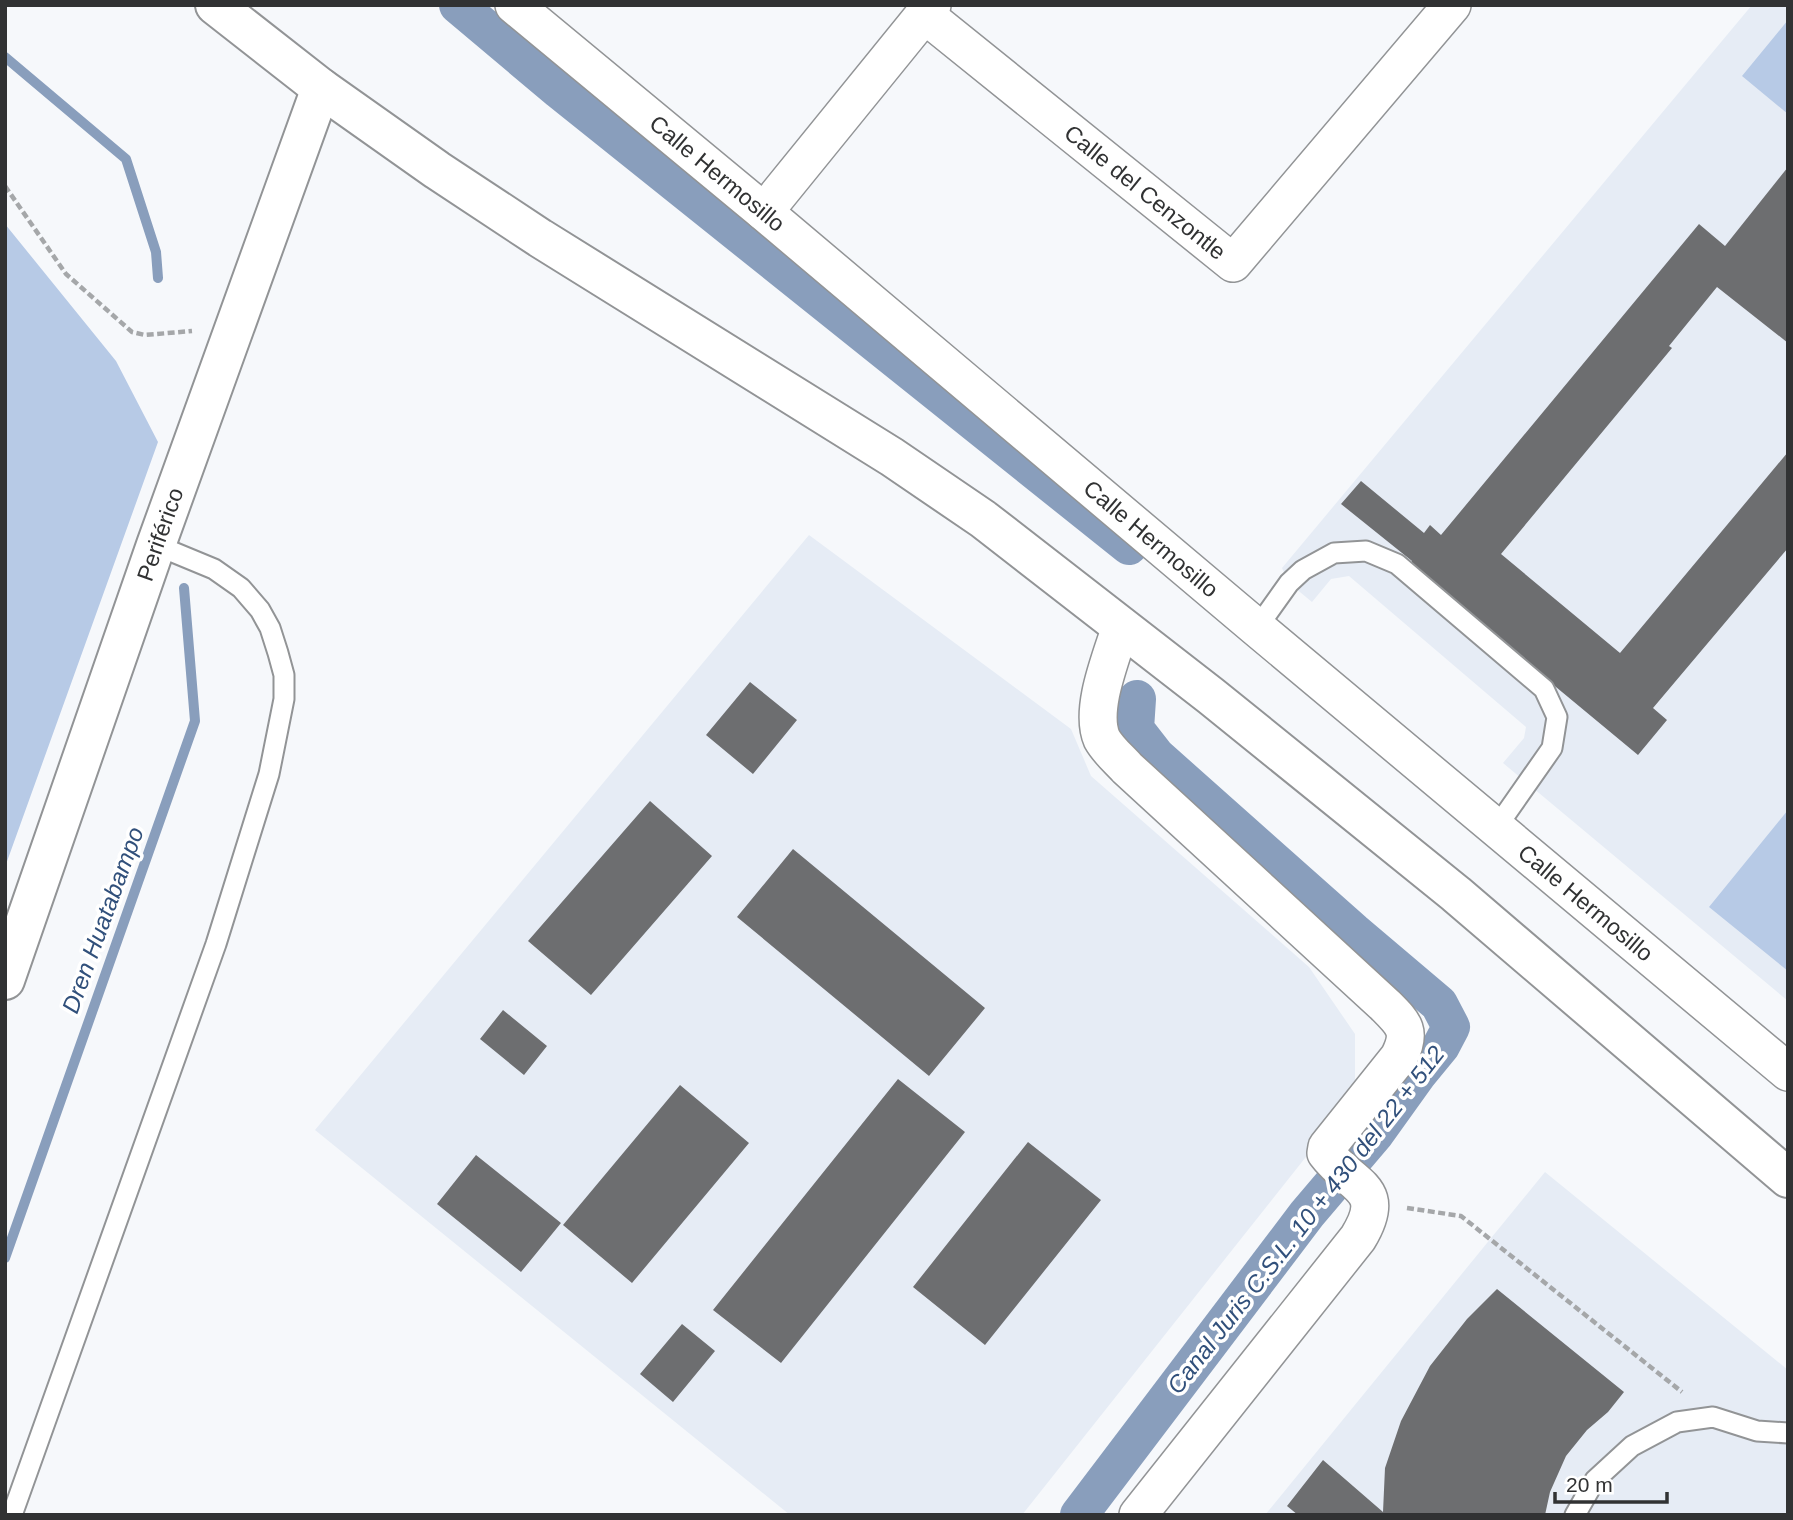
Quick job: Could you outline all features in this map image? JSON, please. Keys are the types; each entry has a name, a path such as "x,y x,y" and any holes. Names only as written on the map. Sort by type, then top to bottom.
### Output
{"main road":[{"path":"215,5 321,88 437,170 540,238 892,457 983,519 1211,696 1456,894 1788,1178"},
{"name":"Periférico","path":"5,980 156,545 321,88"}],"street":[{"name":"Calle Hermosillo","path":"514,5 1788,1072"},
{"name":"Calle del Cenzontle","path":"764,212 928,10 1233,263 1452,5"},
{"path":"1121,625 1099,701 1099,730 1108,748 1401,1020 1406,1035 1405,1046 1399,1057 1327,1147 1326,1153 1332,1162 1368,1197 1368,1221 1358,1238 1138,1515"}],"lane":[{"path":"12,1515 216,944 269,775 284,699 284,675 270,628 260,610 241,588 214,569 156,545"},
{"path":"1257,628 1289,583 1303,570 1334,553 1366,551 1397,564 1544,689 1557,717 1552,748 1496,828"},
{"path":"1575,1515 1595,1480 1632,1446 1677,1422 1713,1417 1757,1431 1788,1433"}],"path":[{"path":"5,186 66,274 132,332 145,335"},
{"path":"1368,1197 1461,1216 1713,1417"}],"shaded area":[{"path":"1752,5 1788,5 1788,1001 1503,763 1524,738 1526,727 1349,576 1331,579 1312,602 1289,583 1282,568"},
{"path":"1788,20 1788,114 1742,76"},
{"path":"5,224 116,361 158,442 5,867"},
{"path":"809,535 1071,729 1091,776 1309,967 1355,1034 1355,1095 1022,1515 790,1515 315,1130"},
{"path":"1788,810 1788,971 1709,907"},
{"path":"1545,1172 1788,1370 1788,1515 1265,1515"}],"building":[{"path":"1788,167 1788,343 1717,287 1669,346 1672,348 1501,554 1620,653 1788,452 1788,548 1653,708 1667,720 1638,755 1411,567 1412,561 1341,504 1361,481 1424,533 1430,525 1441,535 1699,224 1725,246"},
{"path":"750,682 797,720 753,774 706,735"},
{"path":"650,801 712,856 591,995 528,941"},
{"path":"793,849 985,1008 929,1076 737,917"},
{"path":"503,1010 547,1046 524,1075 480,1039"},
{"path":"898,1079 965,1132 781,1363 713,1310"},
{"path":"680,1085 749,1143 632,1283 563,1225"},
{"path":"1028,1142 1101,1200 985,1345 913,1287"},
{"path":"476,1155 561,1223 521,1272 437,1204"},
{"path":"1497,1289 1624,1392 1566,1456 1550,1492 1545,1515 1298,1515 1287,1506 1323,1460 1383,1512 1385,1468 1401,1421 1430,1366 1467,1319"},
{"path":"682,1324 715,1351 673,1402 640,1374"}],"waterway":[{"path":"458,5 559,90 1129,546"},
{"name":"Dren Huatabampo","path":"5,57 126,159 156,252 158,278"},
{"name":"Dren Huatabampo","path":"5,1258 195,721 184,588"},
{"name":"Canal Juris C.S.L. 10 + 430 del 22 + 512","path":"1079,1515 1307,1214 1375,1134 1441,1046 1451,1027 1439,1004 1156,756 1135,729 1137,699"}]}
